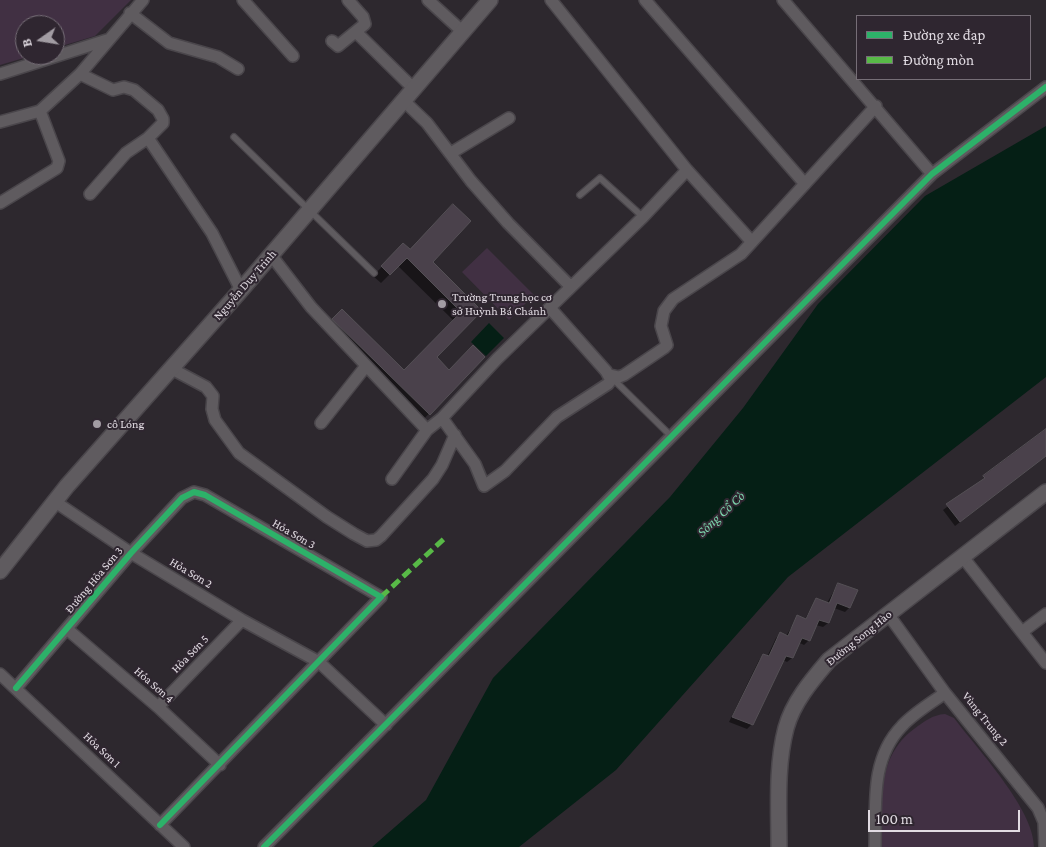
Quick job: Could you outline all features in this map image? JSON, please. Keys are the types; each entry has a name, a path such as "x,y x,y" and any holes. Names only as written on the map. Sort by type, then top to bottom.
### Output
{"street":[{"path":"0,122 40,111 80,74 143,0"},
{"path":"242,0 293,56"},
{"path":"332,41 338,46 365,24 365,20 348,0"},
{"path":"428,0 463,32"},
{"name":"Nguyễn Duy Trinh","path":"0,571 54,501 241,290 490,0"},
{"path":"551,0 687,170 752,242"},
{"path":"644,0 805,184"},
{"path":"784,0 932,174"},
{"path":"130,13 169,43 218,57 238,69"},
{"path":"356,32 413,88"},
{"path":"0,74 107,40"},
{"path":"80,74 113,90 124,87 134,90 158,110 163,119 163,123 148,138 126,153 90,194"},
{"path":"264,847 932,174 1046,87"},
{"path":"403,100 427,123 471,181 508,223 571,288"},
{"path":"550,308 610,375 624,376 667,345 661,326 664,310 673,299 740,254 876,106"},
{"path":"0,203 57,168 59,160 40,111"},
{"path":"451,153 509,118"},
{"path":"148,138 212,233 241,290"},
{"path":"392,479 427,430 442,418 497,360 643,218 687,170"},
{"path":"271,255 311,307 427,430"},
{"path":"321,423 366,366"},
{"path":"172,369 206,388 213,396 212,409 215,420 239,453 327,517 367,540 376,540 381,536 433,479 442,465 455,435"},
{"path":"442,418 475,464 484,486 505,471 557,417 608,384 611,380 610,375"},
{"name":"Đường Hỏa Sơn 3","path":"16,688 131,553 182,498 194,492"},
{"name":"Hỏa Sơn 3","path":"194,492 204,495 381,597 319,662"},
{"name":"Đường Song Hào","path":"779,847 779,776 786,727 797,703 829,660 1046,492"},
{"name":"Hỏa Sơn 2","path":"54,501 131,553 242,620 319,662 386,725"},
{"path":"962,556 1046,663"},
{"name":"Vùng Trung 2","path":"888,614 945,693 1038,808 1044,822 1045,847"},
{"path":"1022,632 1046,614"},
{"name":"Hỏa Sơn 5","path":"158,707 242,620"},
{"name":"Hỏa Sơn 4","path":"67,628 220,764"},
{"path":"160,825 319,662"},
{"name":"Hỏa Sơn 1","path":"0,674 184,847"},
{"path":"875,847 877,784 882,757 890,742 903,725 945,693"}],"lane":[{"path":"234,137 374,273"},
{"path":"580,195 600,178 643,218"},
{"path":"610,375 671,436"}],"shaded area":[{"path":"0,0 131,0 95,36 65,45 65,15 15,15 15,61 0,65"},
{"path":"487,248 534,295 509,320 462,272"},
{"path":"945,714 954,718 1003,780 1025,815 1032,832 1034,847 882,847 882,798 887,767 893,753 901,741 914,729 932,717"}],"water":[{"name":"Sông Cổ Cò","path":"1046,126 1046,377 788,577 616,770 519,847 372,847 426,800 493,678 670,497 743,408 818,304 925,196"},
{"path":"489,323 504,338 486,356 471,342"}],"building":[{"path":"453,204 471,221 433,262 482,311 437,357 449,370 473,345 485,357 430,415 332,319 342,309 404,370 461,312 407,258 390,275 381,266 403,243 410,249"},
{"path":"1046,429 1046,456 960,522 946,504 985,478 983,476"},
{"path":"838,583 858,590 850,608 837,603 829,623 819,620 810,641 802,638 793,658 786,656 753,725 732,717 763,654 769,656 780,632 788,636 797,615 806,619 816,598 829,603"}],"marked path":[{"path":"381,597 447,536"}],"cycle path":[{"path":"264,847 932,174 1046,87"},
{"path":"16,688 131,553 182,498 194,492 205,495 381,597 160,825"}],"place":[{"name":"Trường Trung học cơ sở Huỳnh Bá Chánh","path":"442,304"},
{"name":"cô Lóng","path":"97,424"}]}
